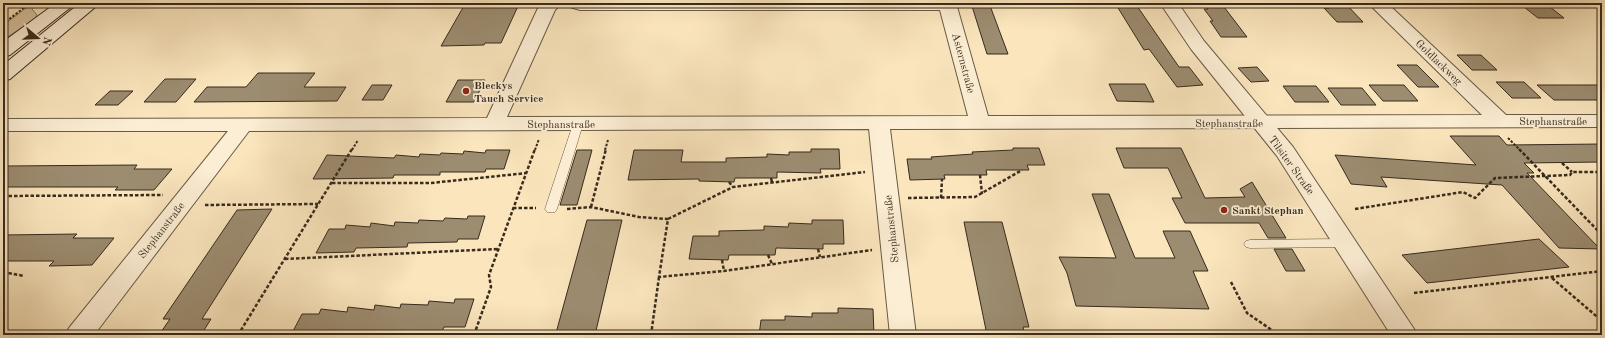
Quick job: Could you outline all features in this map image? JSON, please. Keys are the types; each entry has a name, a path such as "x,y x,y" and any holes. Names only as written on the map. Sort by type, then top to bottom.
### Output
{"street":[{"path":"3,51 67,3"},
{"path":"3,75 91,3"},
{"path":"494,124 547,8 553,3"},
{"path":"576,3 580,5 948,4"},
{"name":"Tilsiter Straße","path":"1169,3 1197,45 1285,152 1405,335"},
{"name":"Goldlackweg","path":"1377,3 1500,121"},
{"name":"Asternstraße","path":"948,4 980,123"},
{"name":"Stephanstraße","path":"3,125 1602,121"},
{"name":"Stephanstraße","path":"879,123 903,335"},
{"name":"Stephanstraße","path":"79,335 243,125"}],"lane":[{"path":"551,209 578,124"},
{"path":"1250,244 1346,243"}],"path":[{"path":"3,7 12,3"},
{"path":"3,24 30,3"},
{"path":"1500,121 1505,134 1602,236"},
{"path":"238,335 367,124"},
{"path":"455,335 474,334 491,287 490,276 498,249 545,124"},
{"path":"590,208 612,124"},
{"path":"1562,162 1572,172"},
{"path":"513,208 590,208 639,217 668,219 733,187 884,170"},
{"path":"888,198 975,197 1022,170"},
{"path":"1355,209 1463,192 1475,198 1495,178 1570,175 1572,172 1602,172"},
{"path":"332,182 431,183 527,173"},
{"path":"816,173 820,177"},
{"path":"980,175 982,194"},
{"path":"771,178 772,182"},
{"path":"941,198 942,179"},
{"path":"729,182 733,187"},
{"path":"3,196 318,204"},
{"path":"651,335 668,219"},
{"path":"659,277 724,271 893,247"},
{"path":"285,259 398,255 498,249"},
{"path":"818,249 820,258"},
{"path":"768,255 772,264"},
{"path":"722,260 724,271"},
{"path":"1414,293 1602,271"},
{"path":"3,272 24,276"},
{"path":"1552,278 1602,321"},
{"path":"1231,282 1247,313 1279,335"}],"shaded area":[{"path":"35,3 32,9 37,15 35,19 3,40 3,25"}],"building":[{"path":"971,3 989,3 1008,54 987,54"},
{"path":"1115,3 1135,3 1179,67 1189,67 1203,85 1177,87 1149,49 1144,50"},
{"path":"1203,3 1221,3 1247,37 1221,37 1210,21 1213,21 1204,9 1208,9"},
{"path":"1324,3 1345,3 1363,22 1337,22 1324,8 1329,8"},
{"path":"1519,3 1545,3 1564,18 1538,18"},
{"path":"465,4 519,4 501,43 441,46"},
{"path":"1457,55 1481,55 1497,70 1472,70"},
{"path":"1397,65 1417,65 1439,87 1418,87"},
{"path":"1257,67 1269,81 1251,82 1238,68"},
{"path":"258,73 315,73 304,87 346,87 337,101 194,102 207,87 246,87"},
{"path":"165,79 196,79 176,102 144,102"},
{"name":"Bleckys Tauch Service","path":"458,80 485,80 474,102 446,102"},
{"path":"1496,82 1524,82 1541,98 1512,98"},
{"path":"1109,84 1145,84 1154,102 1117,101"},
{"path":"372,85 392,85 383,100 362,100"},
{"path":"1369,85 1404,85 1418,101 1383,101"},
{"path":"1537,85 1602,85 1602,100 1554,100"},
{"path":"1283,86 1316,86 1329,102 1295,102"},
{"path":"1328,88 1362,88 1376,105 1341,105"},
{"path":"110,91 133,91 118,105 95,105"},
{"path":"1450,136 1499,136 1507,145 1602,144 1602,162 1524,163 1534,173 1527,173 1600,249 1559,248 1502,185 1381,177 1387,187 1351,184 1335,155 1476,165"},
{"path":"1013,148 1039,148 1045,165 1027,165 1029,170 986,170 987,175 944,175 945,179 910,180 907,159 932,159 931,157 973,154 972,152 1013,150"},
{"path":"1116,148 1181,148 1205,198 1245,197 1240,189 1252,182 1286,238 1268,238 1259,223 1185,223 1172,198 1182,198 1168,168 1124,168"},
{"path":"811,149 839,149 840,169 820,169 821,173 777,172 777,178 735,178 734,182 699,181 699,179 628,180 634,150 683,150 681,162 726,162 726,158 767,157 767,154 789,155 789,152 811,152"},
{"path":"486,150 510,150 504,169 486,169 485,172 440,172 440,175 394,175 393,178 313,179 327,155 394,158 396,155 419,157 420,154 463,154 464,151 485,153"},
{"path":"577,150 592,150 577,205 560,205"},
{"path":"137,165 134,169 172,169 154,190 115,190 118,187 3,187 3,166"},
{"path":"1092,194 1109,194 1135,258 1175,258 1163,231 1190,231 1208,271 1193,271 1209,309 1076,306 1067,273 1059,257 1116,258"},
{"path":"272,209 202,319 211,319 201,335 159,335 170,319 163,319 237,210"},
{"path":"468,216 485,216 478,239 458,239 457,242 408,243 407,247 356,248 354,252 316,253 329,229 345,229 346,225 370,227 371,223 394,226 395,222 418,223 419,220 443,221 445,218 467,219"},
{"path":"587,220 622,220 595,335 563,335 563,333 556,333"},
{"path":"812,220 843,220 844,244 823,244 823,249 776,248 775,255 729,255 728,260 689,259 693,236 719,236 719,231 764,230 764,226 788,227 789,223 812,224"},
{"path":"964,222 1002,222 1029,327 1023,327 1025,335 987,335"},
{"path":"77,234 73,238 114,238 92,265 49,266 54,261 3,261 3,235"},
{"path":"1539,239 1569,267 1427,283 1402,255"},
{"path":"1274,249 1292,249 1305,271 1286,271"},
{"path":"455,299 474,299 465,327 444,327 442,331 388,332 388,335 291,335 302,314 319,314 321,309 347,312 348,307 374,310 375,305 400,308 401,304 428,305 429,301 454,303"},
{"path":"838,308 873,309 874,335 759,335 761,320 785,320 785,316 812,317 812,313 838,313"}],"place":[{"name":"Bleckys Tauch Service","path":"466,91"},
{"name":"Sankt Stephan","path":"1224,210"}]}
